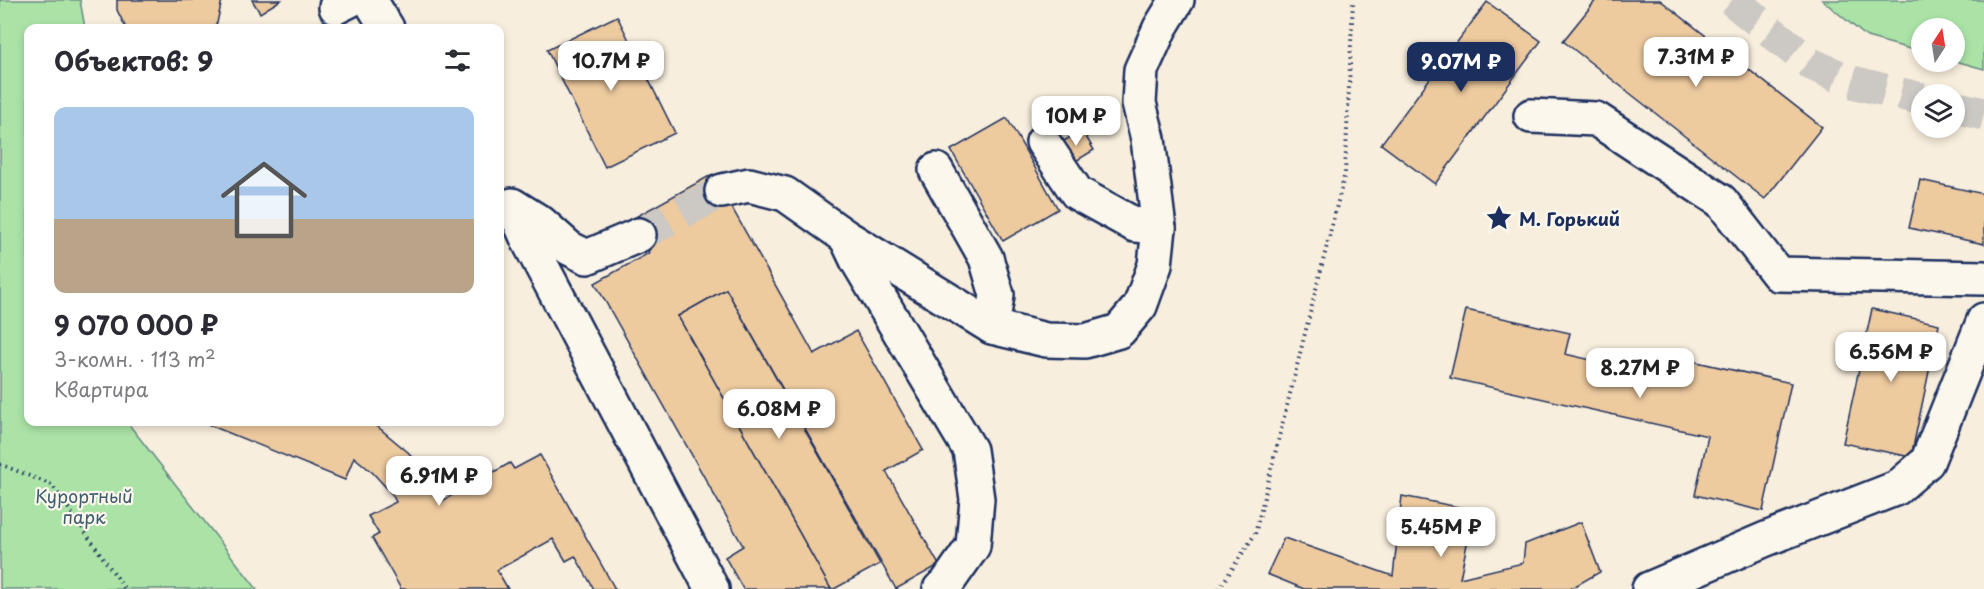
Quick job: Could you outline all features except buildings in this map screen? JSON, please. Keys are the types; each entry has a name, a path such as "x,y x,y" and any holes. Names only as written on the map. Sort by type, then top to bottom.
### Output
{"street":[{"path":"370,0 385,24"},
{"path":"722,191 749,184 784,194 846,237 992,327 1046,340 1085,341 1119,331 1140,306 1155,265 1159,228 1148,139 1139,103 1141,70 1160,28 1178,0"},
{"path":"1531,116 1596,119 1721,201 1778,274 1984,278"},
{"path":"1043,142 1077,193 1135,225 1159,228"},
{"path":"936,170 987,258 997,295 992,327"},
{"path":"504,205 541,223 562,253 587,258 639,236"},
{"path":"504,205 529,242 712,589"},
{"path":"846,237 857,260 970,450 977,499 973,546 945,586 940,589"},
{"path":"1648,589 1766,539 1897,488 1927,462 1984,320"}],"path":[{"path":"1220,589 1255,534 1345,173 1353,0"},
{"path":"0,464 52,485 125,589"}],"green space":[{"name":"Курортный парк","path":"0,0 80,0 84,24 24,24 24,426 130,426 257,589 0,589"},
{"path":"1822,0 1984,0 1984,69 1965,64 1965,18 1911,18 1911,49 1867,37"}],"tunnel":[{"path":"1732,0 1811,64 1852,82 1911,96"},
{"path":"1965,110 1984,114"},
{"path":"639,235 722,191"}],"place":[{"name":"М. Горький","path":"1499,218"}]}
